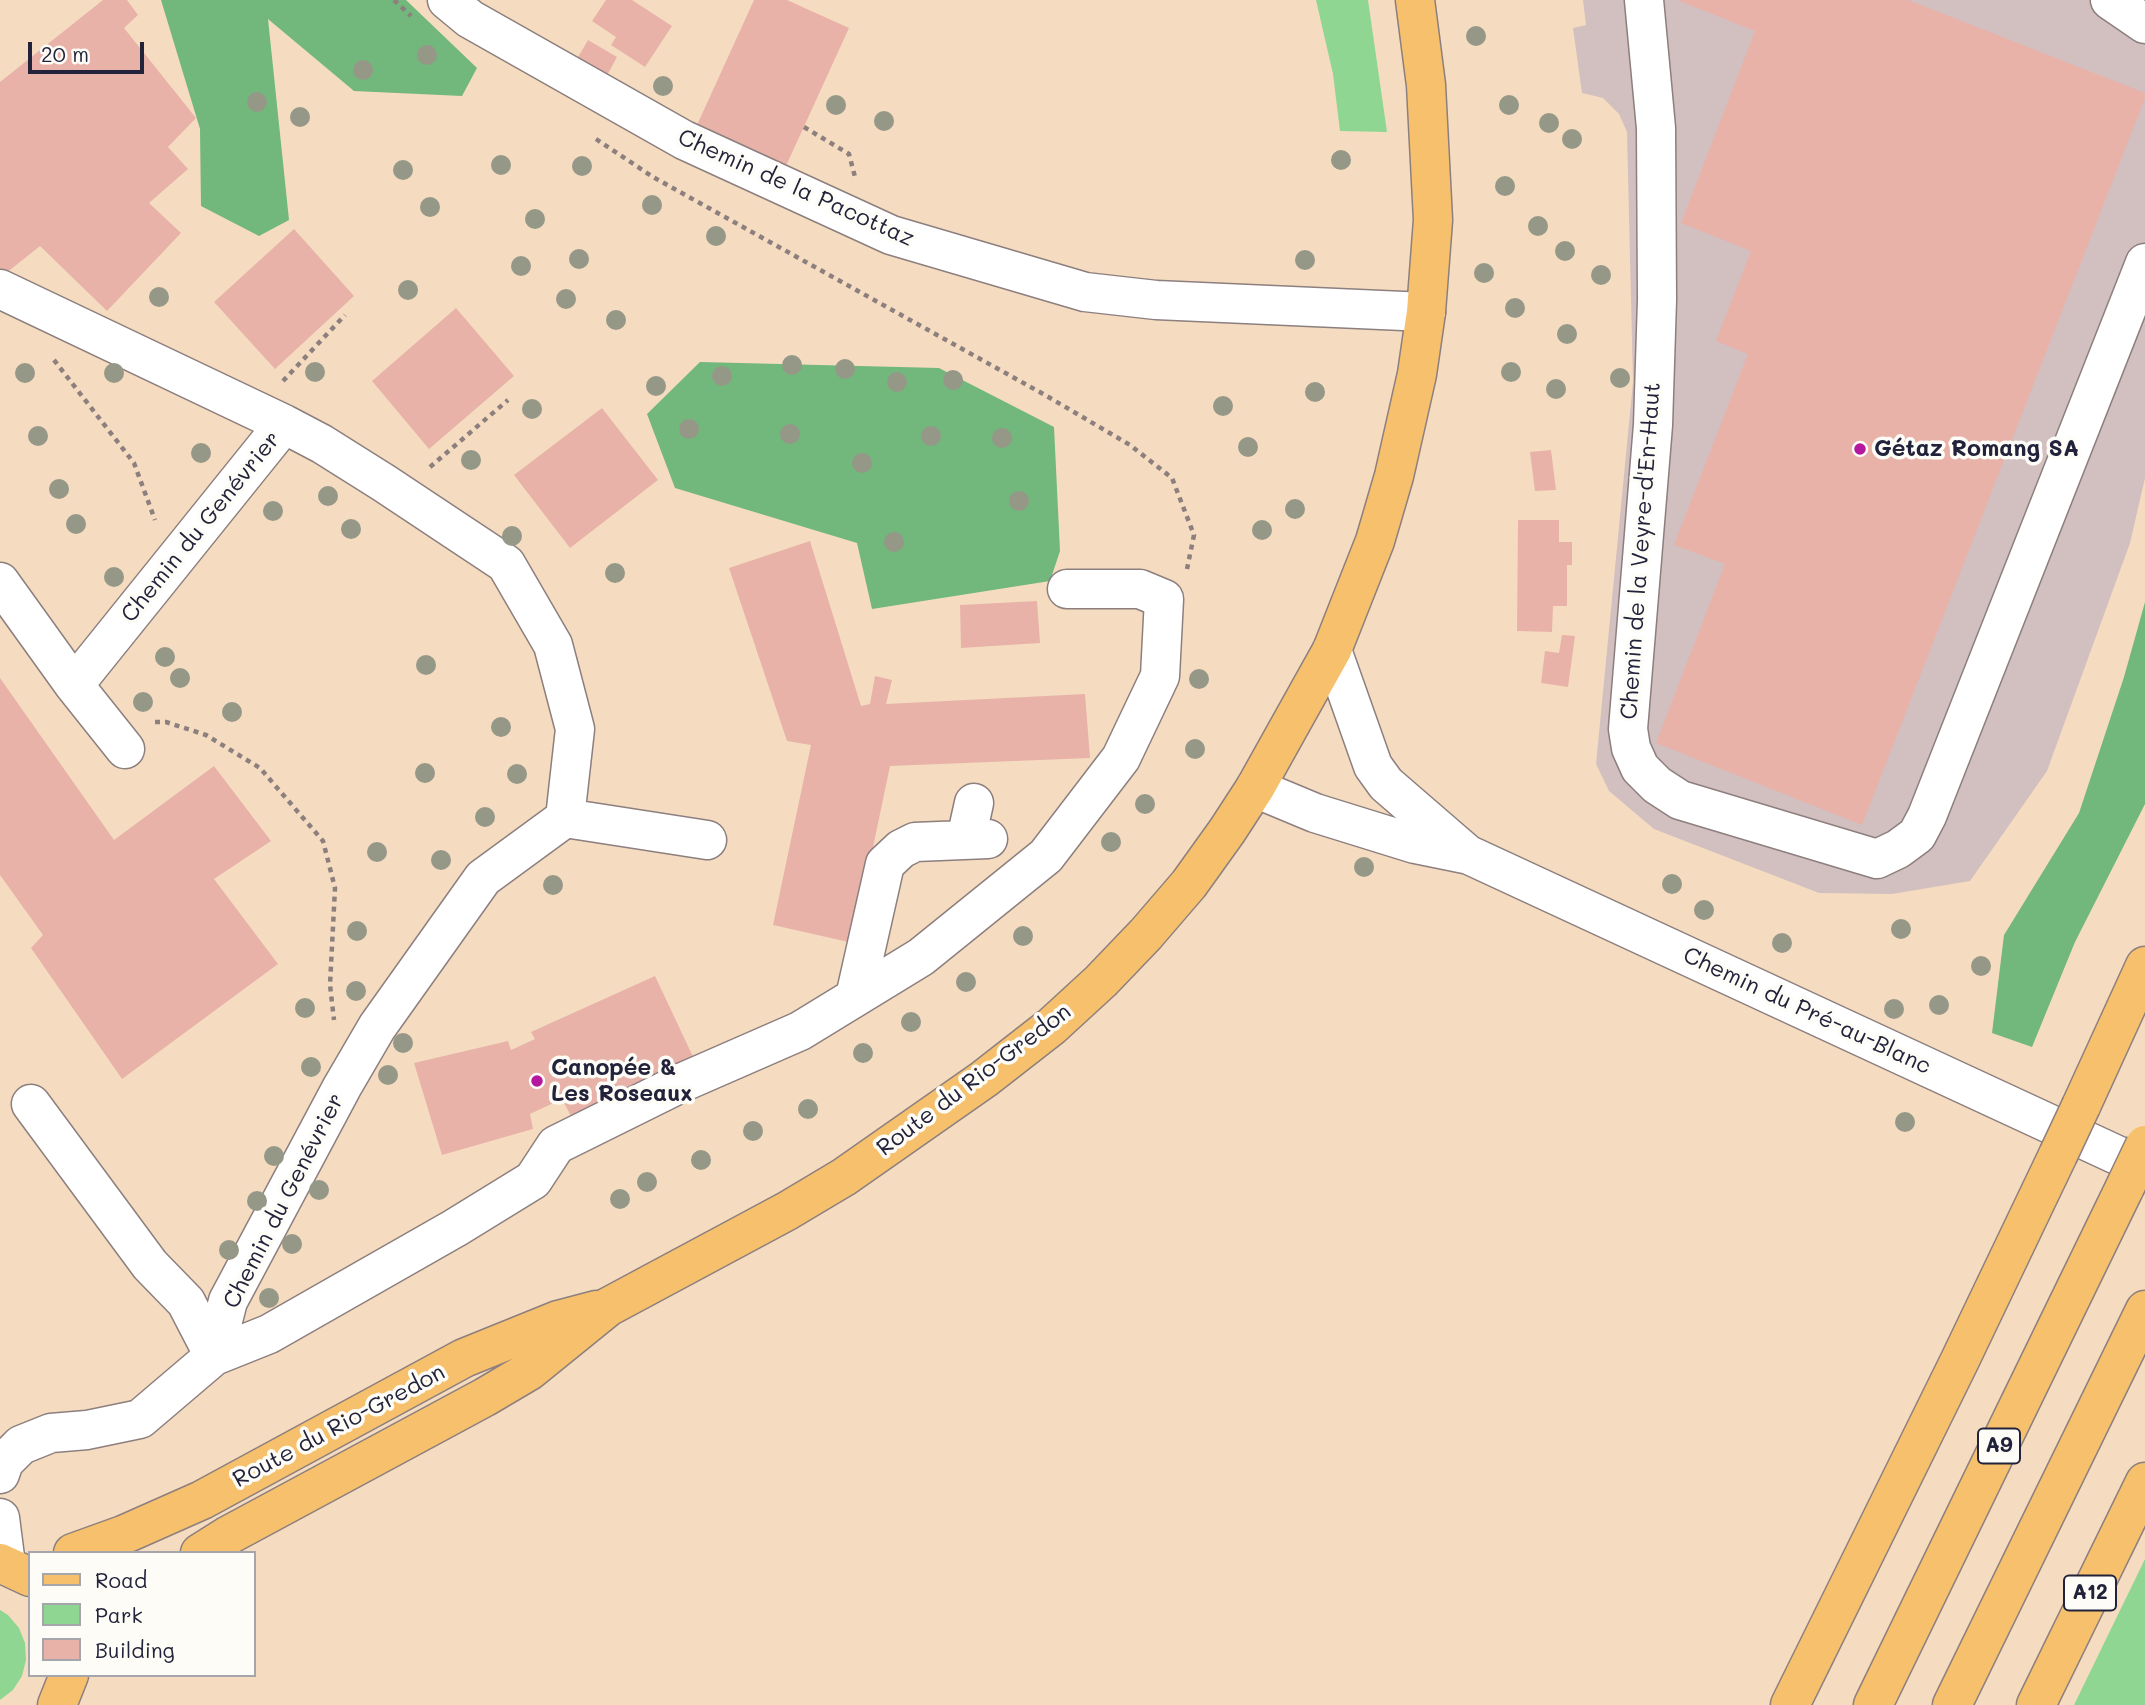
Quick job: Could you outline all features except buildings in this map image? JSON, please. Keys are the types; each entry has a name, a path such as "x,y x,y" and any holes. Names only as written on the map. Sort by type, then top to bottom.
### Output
{"main road":[{"name":"Route du Rio-Gredon","path":"1401,0 1426,85"},
{"name":"Route du Rio-Gredon","path":"203,1551 529,1371 608,1307 787,1211 844,1177 984,1079 1052,1026 1101,981 1189,884 1255,788 1332,650 1375,541 1394,476 1410,410 1426,312 1433,220 1426,85 1415,0"},
{"path":"1790,1705 1960,1360 2145,966"},
{"name":"A9","path":"1873,1705 2135,1178 2145,1145"},
{"name":"Route du Rio-Gredon","path":"79,1551 123,1535 202,1500 464,1358 558,1320 608,1307"},
{"path":"1952,1705 2145,1310"},
{"name":"A12","path":"2036,1705 2145,1482"}],"street":[{"name":"Chemin de la Pacottaz","path":"447,0 470,19 684,140 891,235 1085,292 1156,300 1426,312"},
{"name":"Chemin de la Veyre-d'En-Haut","path":"1644,0 1656,128 1657,300 1653,425 1628,729 1630,748 1640,768 1657,785 1680,800 1877,859 1898,849 1917,835 1927,816 2145,263"},
{"path":"2110,0 2145,24"},
{"path":"0,289 270,417"},
{"name":"Chemin du Genévrier","path":"74,685 159,580 270,417 322,444 506,564 553,645 575,729 565,818 482,878 377,1027 228,1301 214,1356"},
{"path":"0,582 116,739"},
{"path":"0,1474 4,1462 21,1445 51,1433 87,1430 140,1419 214,1356 269,1334 368,1282 533,1180 556,1146 681,1083 800,1031 921,957 1046,856 1121,758 1160,676 1164,599 1140,589 1067,589"},
{"name":"Chemin du Pré-au-Blanc","path":"1332,650 1373,766 1386,784 1469,855"},
{"name":"Chemin du Pré-au-Blanc","path":"1255,788 1315,813 1415,844 1469,855 2135,1178"},
{"path":"855,997 885,864 901,849 915,842 977,839 974,803"},
{"path":"565,818 707,840"},
{"name":"Chemin du Genévrier","path":"31,1104 150,1265 186,1302 214,1356"},
{"path":"0,1517 16,1568"}],"path":[{"path":"394,0 413,17"},
{"path":"588,133 653,177 1130,445 1172,478 1194,535 1184,586 1164,599"},
{"path":"270,417 345,315"},
{"path":"50,355 134,463 155,515 159,580"},
{"path":"400,493 508,400"},
{"path":"116,739 131,721 166,722 205,735 260,768 323,841 335,888 330,985 334,1023"}],"shaded area":[{"path":"1583,0 2145,0 2145,478 2130,543 2047,771 1970,881 1892,894 1819,893 1654,829 1609,791 1596,764 1633,382 1627,132 1619,114 1603,98 1582,93 1573,28 1586,25"}],"green space":[{"path":"161,0 406,0 477,68 462,96 354,91 268,19 289,220 259,236 201,206 200,129"},
{"path":"1316,0 1368,0 1387,132 1340,131 1333,74"},
{"path":"700,362 939,368 1054,427 1060,551 1050,581 872,609 857,543 675,488 647,414"},
{"path":"2145,602 2145,804 2075,942 2032,1047 1992,1033 2004,935 2079,813 2124,677"},
{"path":"2145,1559 2145,1705 2074,1705"},
{"path":"0,1610 19,1628 25,1643 26,1660 22,1676 13,1690 0,1700"}],"place":[{"name":"Gétaz Romang SA","path":"1860,449"},
{"name":"Canopée & Les Roseaux","path":"537,1081"}]}
